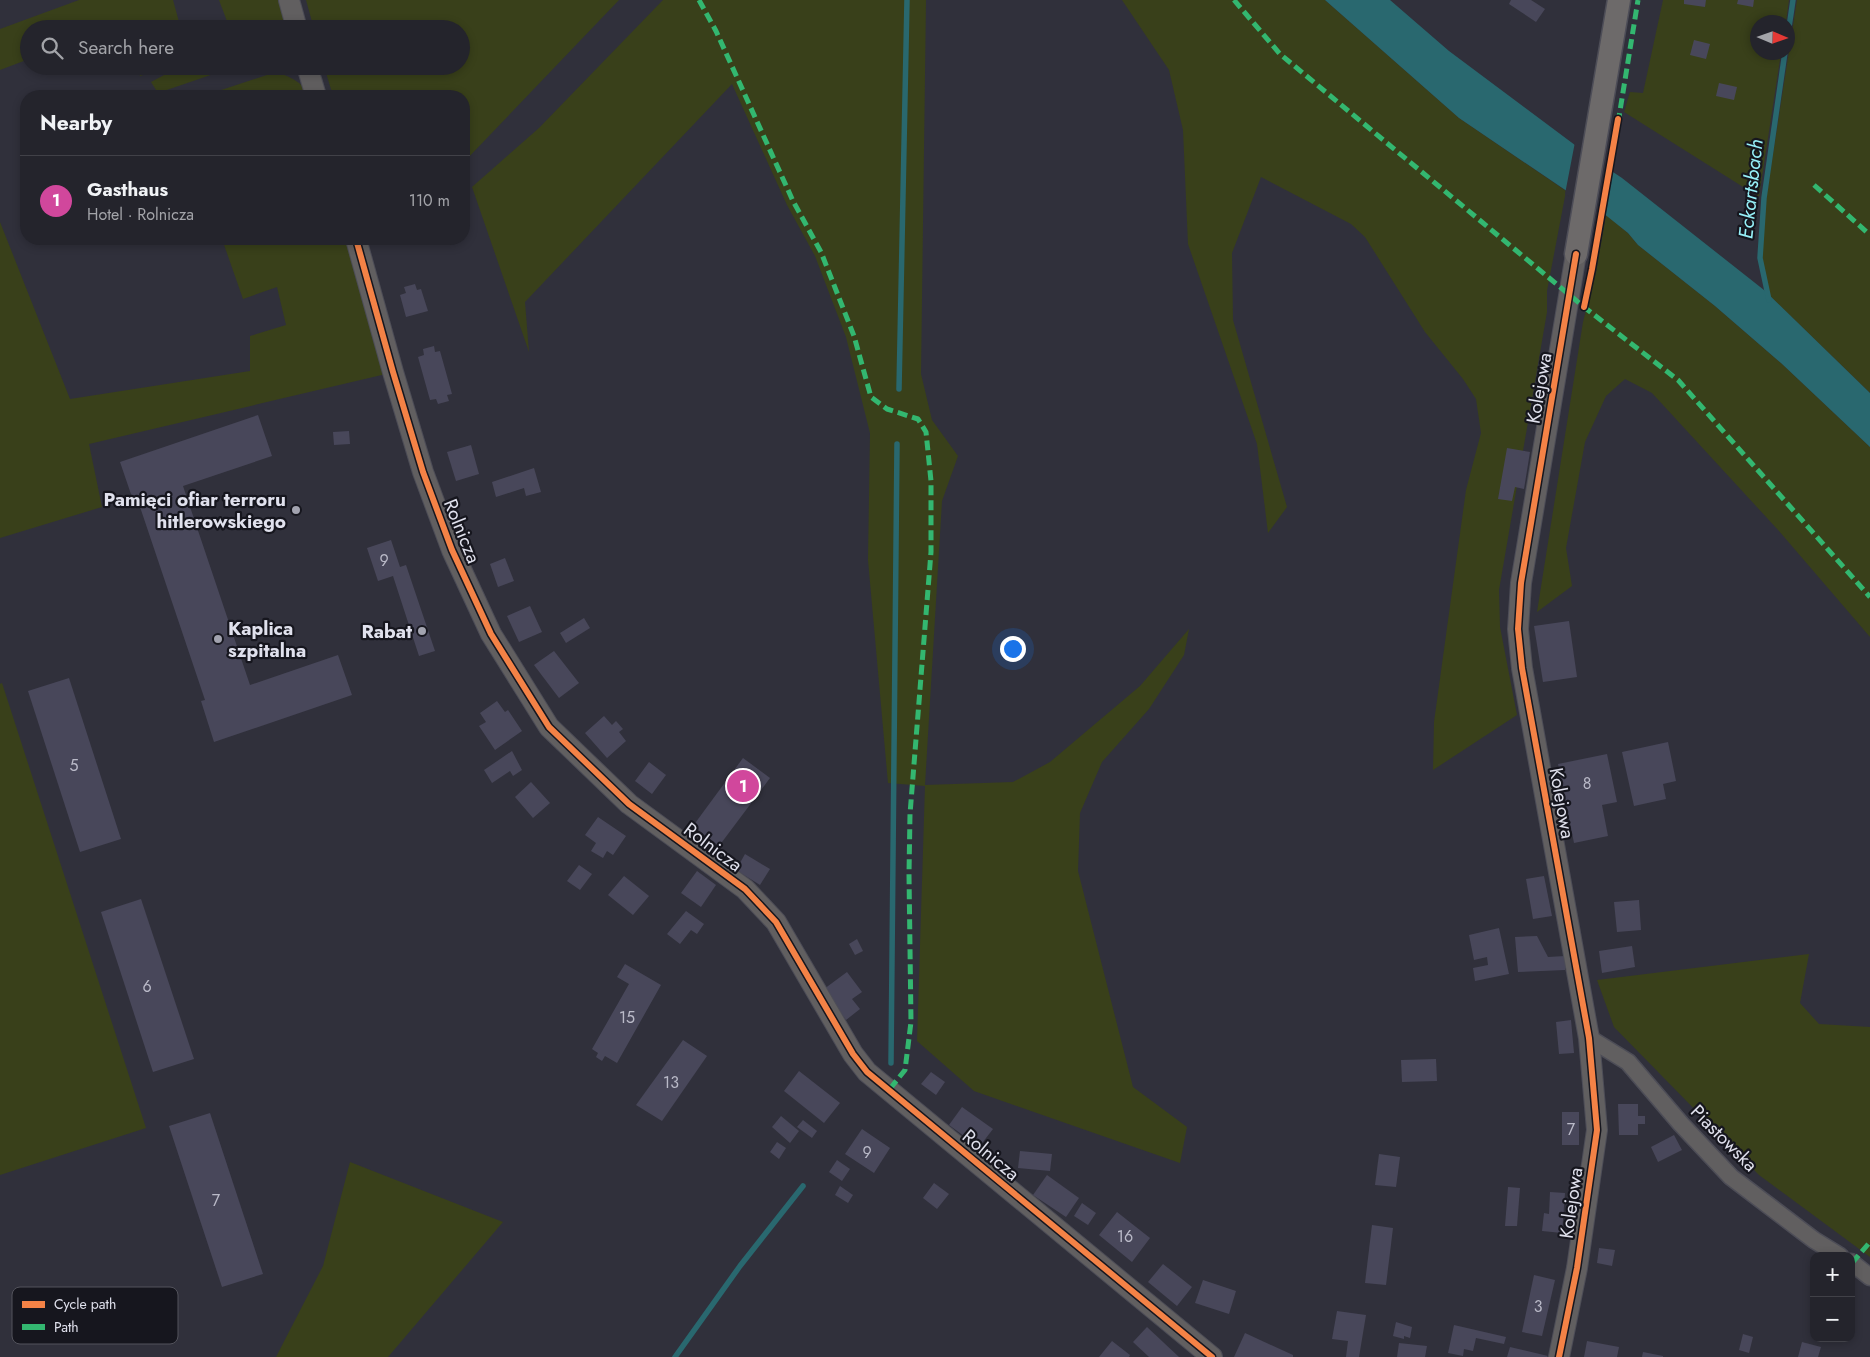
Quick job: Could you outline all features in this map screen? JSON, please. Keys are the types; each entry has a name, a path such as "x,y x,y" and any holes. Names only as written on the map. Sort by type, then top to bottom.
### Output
{"main road":[{"path":"1576,254 1619,0"}],"street":[{"path":"289,0 295,20"},
{"path":"310,75 314,90"},
{"name":"Rolnicza","path":"357,245 393,372 437,513 491,634 549,727 629,804 745,889 776,922 853,1054 867,1072 1212,1357"},
{"name":"Kolejowa","path":"1559,1357 1577,1268 1597,1130 1589,1038 1522,668 1518,629 1521,583 1576,254"},
{"name":"Piastowska","path":"1589,1038 1628,1062 1681,1124 1730,1176 1814,1240 1834,1252"},
{"path":"1855,1265 1870,1277"}],"green space":[{"path":"79,0 173,0 179,20 25,20"},
{"path":"219,0 279,0 285,20 227,20"},
{"path":"306,0 619,0 470,156 470,90 331,90 327,75 470,75 470,20 312,20"},
{"path":"663,0 926,0 921,374 932,420 958,456 942,501 925,785 1013,782 1050,762 1140,686 1189,629 1184,655 1149,709 1102,762 1080,813 1078,871 1133,1087 1187,1127 1180,1163 974,1091 917,1041 925,786 888,783 868,560 870,433 846,337 815,256 787,205 732,84 525,302 529,352 472,187 539,128"},
{"path":"1122,0 1325,0 1459,118 1566,191 1547,291 1547,312 1499,590 1500,627 1517,715 1433,770 1434,722 1466,490 1481,433 1476,399 1463,379 1425,332 1365,237 1351,224 1261,177 1232,253 1233,320 1287,507 1268,533 1257,444 1188,244 1183,130 1169,70"},
{"path":"1663,0 1789,0 1787,15 1750,15 1750,60 1780,60 1759,197 1624,112 1630,92 1643,93"},
{"path":"1797,0 1870,0 1870,393 1769,295 1761,257 1766,199 1788,60 1795,60 1795,15"},
{"path":"20,22 20,62 0,70 0,29"},
{"path":"164,75 211,75 167,90 156,90 151,82"},
{"path":"267,75 283,75 299,83 305,90 221,90"},
{"path":"1606,215 1628,233 1638,245 1715,306 1781,363 1870,447 1870,637 1779,531 1652,393 1625,379 1606,396 1585,442 1566,548 1572,586 1537,612 1583,322 1596,272"},
{"path":"0,222 70,399 250,371 250,336 286,325 277,287 243,299 224,245 350,245 386,374 89,444 102,507 0,538"},
{"path":"2,683 146,1128 0,1175 0,684"},
{"path":"1809,954 1800,1003 1819,1024 1870,1027 1870,1257 1759,1175 1614,1027 1597,980"},
{"path":"350,1162 503,1222 388,1357 276,1357 323,1266"}],"water":[{"path":"1325,0 1390,0 1449,51 1622,178 1764,290 1870,393 1870,447 1781,363 1715,306 1638,245 1628,233 1588,201 1583,202 1459,118"}],"pier":[{"path":"1575,142 1613,169 1605,218 1587,204 1582,204 1565,194"}],"building":[{"path":"1511,0 1531,0 1545,9 1536,22 1509,4"},
{"path":"1684,0 1706,0 1705,7 1684,4"},
{"path":"1738,0 1754,0 1753,7 1737,4"},
{"path":"1694,40 1710,44 1706,59 1690,55"},
{"path":"1719,83 1737,87 1734,100 1716,96"},
{"path":"415,284 417,290 421,289 428,311 406,317 400,295 406,293 404,287"},
{"path":"434,346 435,352 440,351 452,394 447,395 449,401 438,404 436,399 430,400 418,357 424,355 423,349"},
{"path":"258,415 272,456 183,486 250,685 338,655 352,695 214,742 201,701 205,700 138,501 134,503 120,462"},
{"path":"349,431 350,444 334,445 333,432"},
{"path":"471,445 479,474 456,481 447,452"},
{"path":"1507,448 1530,452 1524,489 1515,487 1512,501 1498,499"},
{"path":"534,468 541,492 526,496 524,488 496,497 492,482"},
{"path":"391,540 400,567 406,565 435,651 419,656 393,576 378,581 367,548"},
{"path":"505,558 514,581 498,587 490,564"},
{"path":"530,606 542,632 519,642 507,616"},
{"path":"584,618 590,628 566,643 560,633"},
{"path":"1569,621 1577,677 1543,682 1534,626"},
{"path":"554,651 579,683 559,698 534,665"},
{"path":"69,678 121,839 80,852 28,691"},
{"path":"497,701 505,712 508,710 522,731 495,750 479,726 486,722 480,713"},
{"path":"604,716 612,725 616,721 623,729 619,732 626,741 607,758 585,733"},
{"path":"1668,742 1676,781 1663,784 1666,799 1634,806 1622,752"},
{"path":"512,751 522,770 513,776 510,771 492,783 484,770"},
{"path":"1607,754 1617,802 1602,805 1608,836 1574,843 1558,764"},
{"path":"743,758 770,778 719,846 693,826"},
{"path":"649,762 666,775 652,794 635,781"},
{"path":"531,782 550,803 533,818 515,797"},
{"path":"598,817 626,836 613,855 607,851 603,858 591,851 596,843 585,835"},
{"path":"745,854 770,869 760,885 736,870"},
{"path":"579,865 592,874 580,890 567,881"},
{"path":"697,871 716,885 701,907 681,893"},
{"path":"624,876 649,896 633,915 608,895"},
{"path":"1544,876 1552,916 1533,919 1526,879"},
{"path":"141,899 194,1059 153,1072 101,912"},
{"path":"1639,900 1641,930 1617,932 1614,902"},
{"path":"686,911 704,924 697,934 691,930 680,944 667,934"},
{"path":"1499,928 1509,974 1475,981 1473,968 1488,965 1487,957 1474,960 1469,935"},
{"path":"1537,936 1548,957 1565,956 1565,970 1518,972 1515,937"},
{"path":"857,939 863,951 855,955 849,944"},
{"path":"1632,946 1635,967 1602,973 1599,951"},
{"path":"625,964 661,985 617,1063 605,1056 602,1061 596,1057 598,1053 592,1049 629,984 617,977"},
{"path":"847,972 862,992 852,999 860,1009 846,1020 824,989"},
{"path":"1571,1020 1574,1053 1559,1054 1556,1022"},
{"path":"683,1040 707,1056 662,1121 636,1105"},
{"path":"1436,1059 1437,1081 1402,1082 1401,1060"},
{"path":"799,1071 840,1103 824,1123 784,1091"},
{"path":"931,1072 945,1082 936,1095 921,1084"},
{"path":"1618,1104 1638,1104 1638,1116 1645,1116 1645,1124 1638,1124 1638,1135 1619,1135"},
{"path":"962,1107 993,1129 979,1147 949,1125"},
{"path":"1562,1112 1579,1112 1579,1145 1562,1145"},
{"path":"210,1113 263,1274 222,1287 169,1126"},
{"path":"781,1116 799,1131 790,1143 772,1127"},
{"path":"803,1120 817,1131 812,1138 797,1127"},
{"path":"862,1129 890,1148 874,1173 845,1154"},
{"path":"1674,1135 1682,1150 1658,1162 1651,1147"},
{"path":"777,1142 786,1148 779,1159 770,1152"},
{"path":"1020,1151 1052,1154 1050,1171 1018,1168"},
{"path":"1379,1154 1400,1157 1396,1187 1375,1185"},
{"path":"837,1160 850,1169 842,1181 829,1172"},
{"path":"1047,1175 1079,1198 1066,1217 1033,1195"},
{"path":"934,1183 949,1194 937,1209 923,1198"},
{"path":"840,1186 853,1195 848,1203 835,1195"},
{"path":"1508,1187 1520,1188 1517,1226 1505,1226"},
{"path":"1550,1192 1565,1193 1562,1233 1542,1231 1544,1213 1549,1214"},
{"path":"1082,1203 1096,1213 1088,1225 1074,1216"},
{"path":"1117,1212 1150,1238 1132,1262 1099,1235"},
{"path":"1372,1225 1393,1228 1386,1285 1365,1283"},
{"path":"1599,1248 1615,1250 1612,1266 1597,1263"},
{"path":"1163,1264 1192,1287 1177,1306 1148,1282"},
{"path":"1534,1275 1555,1280 1542,1336 1522,1332"},
{"path":"1203,1280 1236,1291 1229,1314 1195,1303"},
{"path":"1337,1311 1366,1315 1359,1357 1346,1357 1348,1341 1332,1339"},
{"path":"1396,1322 1412,1327 1410,1338 1404,1336 1404,1339 1393,1336"},
{"path":"1454,1325 1506,1337 1504,1344 1476,1338 1473,1351 1464,1349 1463,1356 1448,1353"},
{"path":"1147,1327 1179,1357 1149,1357 1133,1342"},
{"path":"1245,1333 1293,1355 1293,1357 1234,1357"},
{"path":"1743,1334 1753,1337 1749,1353 1739,1350"},
{"path":"1112,1341 1130,1355 1129,1357 1099,1357"},
{"path":"1587,1341 1619,1347 1617,1357 1584,1357"},
{"path":"1802,1342 1821,1347 1818,1357 1798,1357"},
{"path":"1399,1343 1427,1346 1425,1357 1397,1357"},
{"path":"1510,1347 1548,1356 1507,1357"},
{"path":"1643,1352 1663,1356 1663,1357 1642,1357"}],"waterway":[{"path":"899,389 907,0"},
{"name":"Eckartsbach","path":"1791,15 1793,0"},
{"name":"Eckartsbach","path":"1769,300 1760,258 1764,198 1784,60"},
{"path":"891,1063 897,444"},
{"path":"675,1357 740,1266 803,1186"}],"marked path":[{"path":"699,0 716,31 793,201 821,252 854,336 871,397 887,409 918,419 926,432 931,481 931,552 910,814 911,1022 905,1070 889,1090"},
{"path":"1234,0 1280,54 1584,307 1678,380 1870,597"},
{"path":"1618,123 1638,0"},
{"path":"1814,185 1870,235"},
{"path":"1855,1260 1870,1242"}],"cycle path":[{"path":"1584,307 1618,119"},
{"path":"358,245 423,472 452,550 491,634 549,727 629,804 745,889 776,922 853,1054 867,1072 1212,1357"},
{"path":"1559,1357 1577,1268 1597,1130 1589,1038 1522,668 1518,629 1521,583 1576,254"}],"place":[{"name":"Pamięci ofiar terroru hitlerowskiego","path":"296,510"},
{"name":"Rabat","path":"422,631"},
{"name":"Kaplica szpitalna","path":"218,639"},
{"name":"Gasthaus","path":"743,786"}]}
